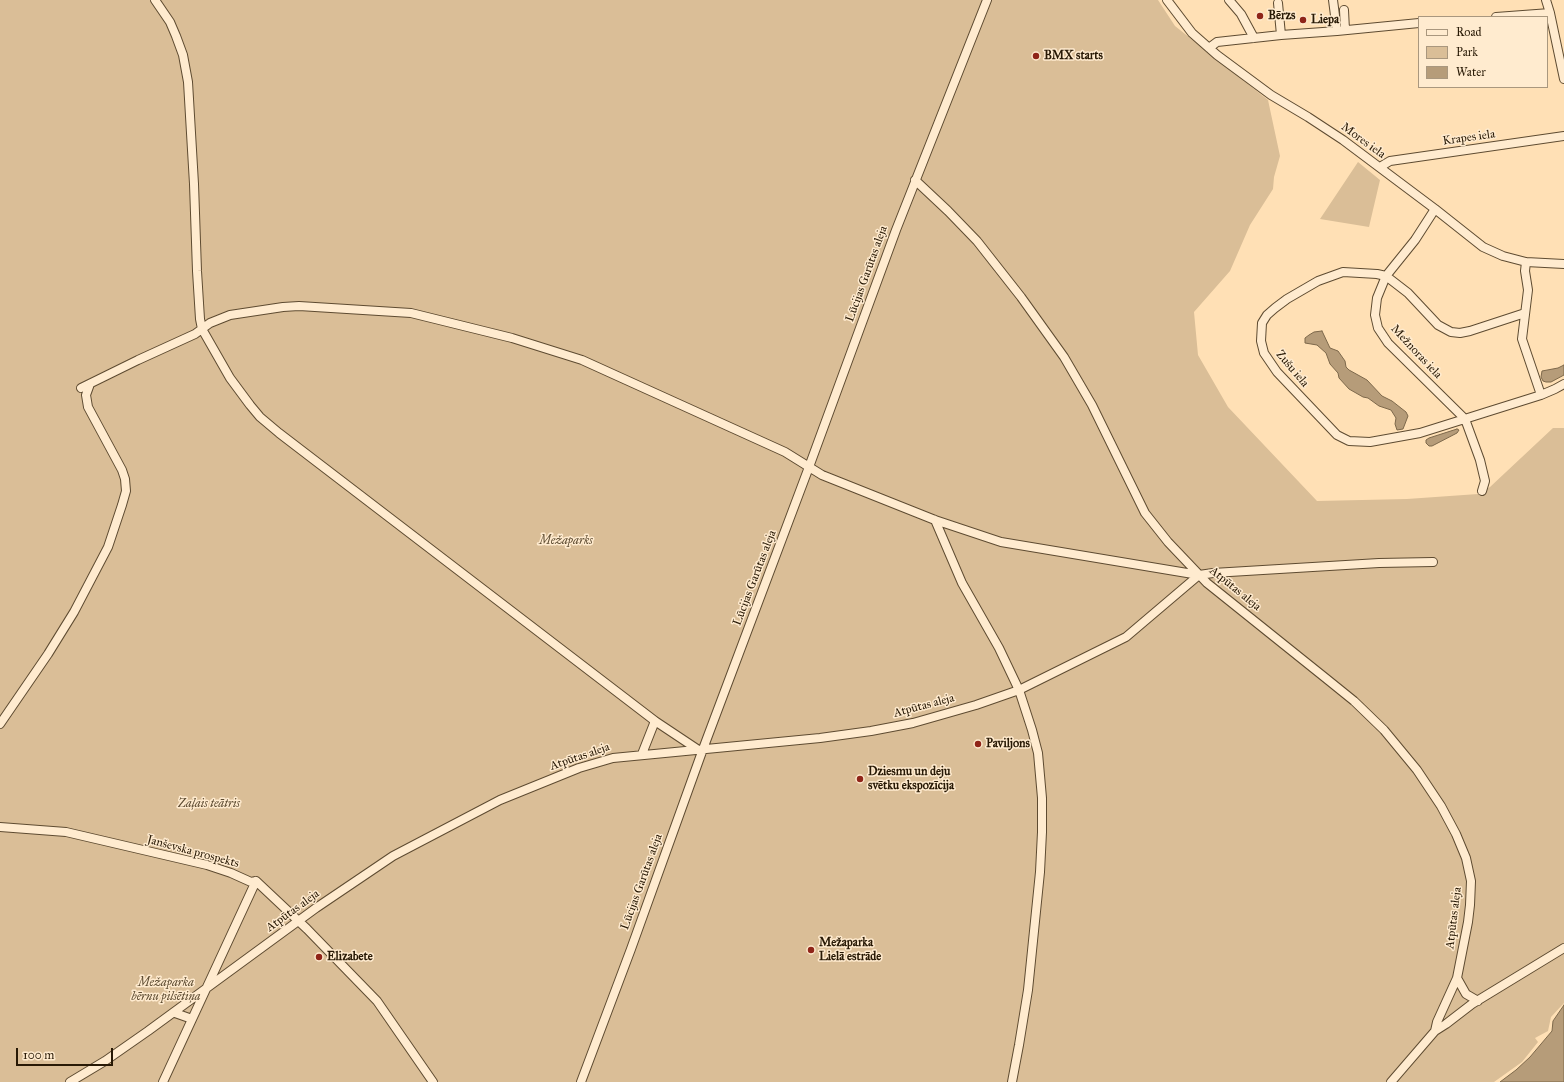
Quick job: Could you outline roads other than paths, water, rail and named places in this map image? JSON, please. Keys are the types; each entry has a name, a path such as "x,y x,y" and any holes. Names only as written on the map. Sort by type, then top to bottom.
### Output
{"street":[{"path":"155,0 170,22 176,36 183,55 188,82 194,184 196,271 200,319 202,329 230,378 250,405 269,425 655,721 700,749"},
{"name":"Lūcijas Garūtas aleja","path":"580,1082 631,949 700,749 809,467 916,180 987,0"},
{"name":"Mores iela","path":"1167,0 1192,33 1210,48 1271,95 1314,121 1380,168 1483,247 1503,256 1526,262 1564,264"},
{"path":"1229,0 1241,14 1254,38"},
{"path":"1333,0 1341,31"},
{"path":"1546,0 1564,79"},
{"path":"1278,3 1281,35"},
{"path":"1341,31 1344,10"},
{"path":"1514,16 1550,14"},
{"path":"1210,48 1216,42 1418,23"},
{"name":"Krapes iela","path":"1380,168 1390,161 1564,136"},
{"path":"916,180 977,241 1021,297 1064,357 1092,405 1145,513 1168,542 1199,575"},
{"name":"Mežnoras iela","path":"1435,209 1415,240 1386,276 1375,306 1376,321 1382,336 1465,419 1480,460 1485,481 1482,491"},
{"path":"1526,262 1525,272 1528,290 1522,339 1541,395"},
{"name":"Zušu iela","path":"1525,313 1470,332 1451,332 1438,325 1408,293 1386,276 1354,272 1337,274 1318,282 1287,299 1267,315 1262,323 1261,341 1264,353 1277,372 1334,432 1343,439 1349,441 1370,442 1420,433 1541,395 1564,384"},
{"path":"81,388 195,334 210,323 230,315 299,306 411,313 512,338 582,360 785,452 822,475 935,520 1001,542 1199,575 1379,563 1433,562"},
{"path":"0,724 48,654 74,612 108,547 126,491 125,479 122,470 88,407 86,395 90,384"},
{"path":"935,520 962,583 999,648 1019,690 1038,753 1042,798 1040,872 1028,990 1020,1045 1012,1082"},
{"name":"Atpūtas aleja","path":"70,1082 105,1061 175,1013 300,922 316,908 399,853 500,800 593,764 613,758 820,738 871,731 913,723 976,705 1019,690 1126,637 1199,575 1293,651 1384,730 1417,770 1441,806 1456,834 1466,858 1471,881 1470,905 1457,978 1434,1031 1391,1082"},
{"path":"642,754 655,721"},
{"name":"Janševska prospekts","path":"0,827 66,832 207,865 232,873 251,882 256,881 300,922 376,1001 433,1082"},
{"path":"163,1082 256,881"},
{"path":"1434,1031 1478,1001 1564,948"},
{"path":"1457,978 1466,994 1478,1001"},
{"path":"175,1013 192,1019"}],"water":[{"path":"1322,331 1330,348 1338,351 1349,370 1367,380 1382,396 1392,401 1406,412 1408,416 1403,429 1397,430 1395,424 1396,418 1391,410 1379,406 1368,398 1363,397 1349,389 1339,378 1338,373 1330,364 1326,353 1317,345 1305,343 1305,338 1309,335 1314,332"},
{"path":"1564,365 1564,375 1551,382 1543,381 1541,377 1542,371 1558,368"},
{"path":"1457,429 1459,430 1457,433 1432,446 1429,446 1426,443 1426,440 1429,438"},
{"path":"1564,1005 1564,1082 1500,1082 1530,1057 1552,1031 1553,1021"}],"place":[{"name":"Bērzs","path":"1260,16"},
{"name":"Liepa","path":"1303,20"},
{"name":"BMX starts","path":"1036,56"},
{"name":"Paviljons","path":"978,744"},
{"name":"Dziesmu un deju svētku ekspozīcija","path":"860,779"},
{"name":"Mežaparka Lielā estrāde","path":"811,950"},
{"name":"Elizabete","path":"319,957"}],"park label":[{"name":"Mežaparks","path":"566,541"},
{"name":"Zaļais teātris","path":"209,804"},
{"name":"Mežaparka bērnu pilsētiņa","path":"166,990"}]}
